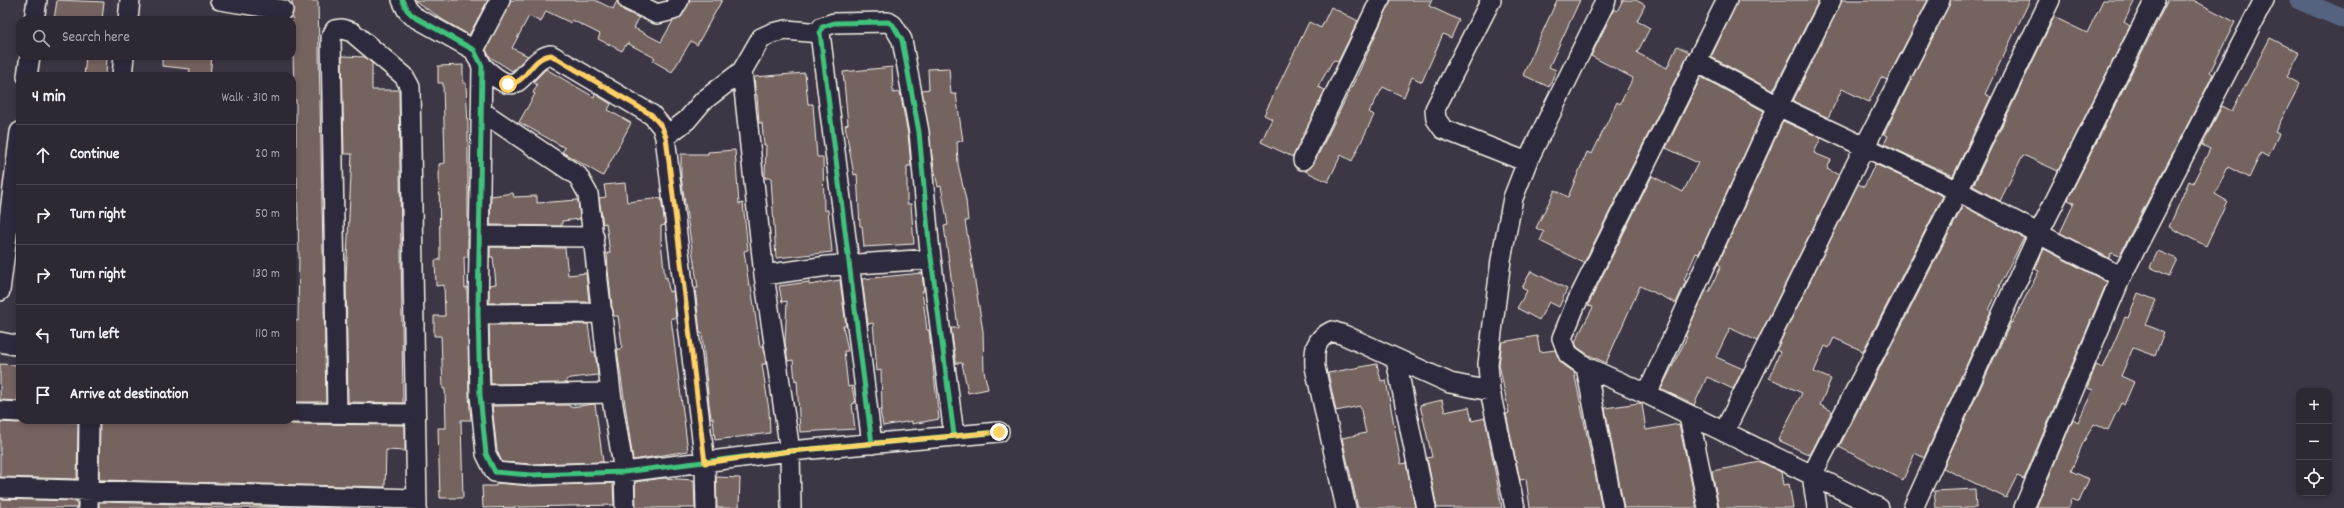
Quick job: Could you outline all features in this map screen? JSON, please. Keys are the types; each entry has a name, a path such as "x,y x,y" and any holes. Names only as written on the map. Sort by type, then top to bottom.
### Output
{"street":[{"path":"35,16 37,0"},
{"path":"128,16 130,0"},
{"path":"220,0 282,10"},
{"path":"402,0 407,10 413,16 478,58 504,82 513,84 521,80 538,59 551,55 652,115 662,127 666,137 705,463 706,508"},
{"path":"500,0 478,58 481,111 481,236 478,314 480,395 486,454 495,472 531,475 624,472 705,463 790,451 999,432"},
{"path":"628,0 656,14 673,10 679,0"},
{"path":"1303,160 1380,0"},
{"path":"1491,0 1436,109 1436,119 1443,129 1527,162"},
{"path":"1515,508 1490,392 1488,364 1501,260 1513,198 1527,162 1606,0"},
{"path":"1727,0 1566,325 1562,338 1564,347 1568,354 1586,367 1647,394 1689,416 1879,508"},
{"path":"1647,394 1778,106 1831,0"},
{"path":"1724,432 1865,146 1940,0"},
{"path":"1818,508 1812,475 1958,191 2050,0"},
{"path":"1913,508 2039,233 2155,0"},
{"path":"2024,508 2121,277 2264,0"},
{"path":"872,444 820,33 822,27 834,23 888,22 893,25 902,40 919,132 931,259 954,435"},
{"path":"0,488 89,499 417,503 410,86 404,76 352,32 342,29 335,30 331,38 337,413"},
{"path":"666,137 687,120 703,101 742,72 761,38 786,30 820,33"},
{"path":"28,72 29,60"},
{"path":"122,72 124,60"},
{"path":"1697,62 1778,106 1958,191 2121,277"},
{"path":"742,72 764,275 790,451 791,508"},
{"path":"481,111 578,176 588,194 603,313 611,393 624,472 625,508"},
{"path":"0,291 16,164"},
{"path":"481,236 594,237"},
{"path":"764,275 850,264 931,259"},
{"path":"478,314 603,313"},
{"path":"1346,508 1315,367 1314,350 1317,341 1332,331 1450,383 1490,392"},
{"path":"0,342 16,345"},
{"path":"1396,360 1426,508"},
{"path":"1586,367 1614,508"},
{"path":"480,395 611,393"},
{"path":"0,411 16,412"},
{"path":"296,413 415,414"},
{"path":"1689,416 1708,508"},
{"path":"89,424 89,499"}],"building":[{"path":"57,0 104,2 102,16 55,16"},
{"path":"292,0 318,1 326,402 296,402 296,321 298,321 299,257 296,177 296,72 293,72 293,60 296,60 296,16 292,16"},
{"path":"414,0 488,0 469,35 443,20"},
{"path":"511,0 595,0 613,9 617,1 623,10 639,18 634,28 661,42 673,21 682,16 690,0 722,0 697,45 691,41 672,72 653,61 655,58 627,43 622,51 598,39 600,34 572,20 571,23 546,11 541,22 529,16 512,48 528,56 512,71 490,57 486,50"},
{"path":"1391,0 1432,0 1429,6 1459,20 1451,38 1443,34 1422,82 1412,77 1404,97 1383,87 1369,112 1374,115 1352,161 1341,155 1328,182 1305,171 1313,165 1359,72"},
{"path":"1557,0 1580,0 1549,67 1556,70 1549,87 1523,75"},
{"path":"1623,0 1636,0 1645,5 1637,21 1650,28 1637,53 1667,68 1677,46 1689,52 1584,263 1540,241 1544,232 1536,228 1555,190 1568,197 1587,152 1592,154 1617,102 1620,104 1633,78 1591,56 1614,9 1617,11"},
{"path":"1738,0 1819,0 1773,91 1711,57"},
{"path":"1842,0 1928,0 1887,80 1881,77 1869,102 1842,89 1828,118 1793,101"},
{"path":"1951,0 2030,0 1985,94 1991,97 1953,176 1884,144 1888,136 1884,134"},
{"path":"2103,0 2135,0 2124,22 2130,26 2058,171 2023,155 2000,201 1973,186 2054,17 2087,33"},
{"path":"2168,0 2193,0 2235,22 2210,72 2213,74 2204,93 2119,256 2111,253 2109,258 2060,233 2074,203 2068,200 2069,197"},
{"path":"1331,7 1358,21 1338,62 1334,60 1332,62 1318,87 1325,90 1293,157 1261,142 1272,119 1264,115 1309,22 1321,28"},
{"path":"2270,38 2300,53 2287,77 2300,84 2275,132 2279,134 2268,157 2261,153 2249,178 2228,167 2215,194 2227,201 2206,246 2169,227 2189,181 2193,183 2210,149 2202,145 2222,106 2232,111"},
{"path":"342,56 365,57 372,63 372,90 399,90 403,403 348,402 346,278 352,154 344,154"},
{"path":"86,60 107,60 106,72 84,72"},
{"path":"162,60 212,60 210,72 190,72 190,69 162,66"},
{"path":"463,65 463,83 466,83 468,125 468,257 464,257 465,288 467,287 469,395 471,420 461,420 463,498 440,498 438,428 446,428 445,389 443,389 441,336 434,336 434,316 445,316 444,285 436,286 435,260 440,260 439,164 445,163 443,83 438,83 438,66"},
{"path":"892,67 893,93 900,92 908,134 911,166 907,166 907,204 911,204 914,244 864,247 862,226 860,226 857,174 854,175 845,125 848,124 843,72"},
{"path":"949,68 951,94 956,94 963,141 957,142 958,164 966,200 968,221 965,221 983,331 984,371 988,389 968,393 962,363 956,363 951,328 958,328 944,226 948,225 941,186 938,187 933,162 922,90 929,89 928,69"},
{"path":"546,69 594,97 595,94 611,104 608,110 631,123 603,176 562,152 565,148 519,122 535,94 533,93 537,85 533,82"},
{"path":"805,73 808,104 813,104 817,157 823,157 824,210 828,210 832,252 776,258 771,178 765,178 766,145 764,145 762,123 759,123 754,77"},
{"path":"1701,77 1764,111 1699,254 1696,253 1676,303 1640,286 1606,363 1587,354 1577,347 1575,342 1593,307 1588,305 1652,176 1683,192 1698,163 1666,148"},
{"path":"1783,121 1821,138 1814,153 1831,160 1827,169 1839,175 1757,341 1730,328 1716,357 1743,369 1733,389 1707,377 1694,405 1661,389 1687,337 1685,336 1706,290 1709,292 1721,266 1718,264"},
{"path":"735,150 739,204 743,203 748,250 744,251 749,286 751,286 760,346 763,346 766,364 762,364 769,410 770,433 715,440 713,418 711,418 709,404 702,333 700,333 695,288 698,288 681,177 681,154 708,154 708,152"},
{"path":"1875,164 1943,196 1863,351 1834,338 1829,348 1825,346 1814,372 1831,379 1820,405 1832,411 1810,455 1778,440 1802,393 1769,378 1780,352 1776,350 1858,184 1864,187"},
{"path":"625,183 627,202 661,198 665,225 661,226 661,242 665,278 667,277 669,292 673,291 676,318 671,318 688,451 633,460 617,349 621,349 622,345 618,316 613,316 607,253 610,253 606,223 603,224 599,198 606,197 604,185"},
{"path":"513,193 514,197 537,196 537,203 578,200 580,219 562,221 562,226 490,225 491,196"},
{"path":"1963,206 2024,238 1999,286 2000,287 1989,310 1991,311 1924,458 1915,453 1903,480 1839,447"},
{"path":"490,247 565,248 568,275 586,273 589,302 489,303 489,285 496,284 493,257 490,257"},
{"path":"2044,249 2107,282 2024,479 2017,476 2006,498 1943,468 2011,322 2012,323 2039,271 2035,269"},
{"path":"2158,251 2177,259 2169,276 2150,267"},
{"path":"1531,271 1567,289 1559,307 1549,302 1539,320 1517,308 1527,291 1522,288"},
{"path":"922,273 924,291 922,291 927,330 929,330 939,419 912,424 912,421 883,426 880,410 882,410 881,370 877,371 873,323 868,324 862,279"},
{"path":"840,280 846,326 843,326 848,351 844,351 848,387 852,386 855,403 852,404 855,429 800,432 797,380 795,381 793,360 788,361 785,343 787,301 782,302 779,286 809,282 809,285"},
{"path":"2138,293 2156,300 2146,325 2164,332 2155,356 2133,348 2121,376 2134,382 2124,405 2121,403 2108,430 2094,424 2083,443 2071,471 2089,479 2079,502 2072,499 2069,508 2036,508 2073,419 2078,422 2093,390 2087,388 2096,365 2103,368 2125,317 2128,318"},
{"path":"588,324 592,352 595,352 598,375 571,378 566,380 567,383 491,384 489,325"},
{"path":"1537,336 1540,352 1555,350 1561,363 1574,372 1602,508 1530,508 1526,479 1520,480 1506,414 1509,413 1499,364 1502,342"},
{"path":"0,364 16,365 16,401 0,400"},
{"path":"1377,364 1381,381 1386,380 1401,464 1406,463 1415,508 1358,508 1342,438 1366,433 1360,406 1336,411 1328,373"},
{"path":"1442,400 1445,412 1469,407 1472,421 1485,418 1502,508 1437,508 1427,458 1432,457 1420,405"},
{"path":"1639,403 1642,404 1646,430 1679,424 1697,508 1624,508 1605,408"},
{"path":"595,404 603,462 531,464 502,462 497,451 492,406 569,405 570,407"},
{"path":"0,422 16,424 78,424 77,479 0,477"},
{"path":"100,424 405,425 405,451 386,450 385,487 99,480"},
{"path":"1761,462 1781,472 1783,485 1789,484 1793,508 1719,508 1712,471"},
{"path":"716,477 740,478 739,508 717,508"},
{"path":"663,478 694,480 695,508 636,508 635,482"},
{"path":"496,483 531,486 613,483 614,505 483,508 482,486 496,486"},
{"path":"1975,489 1976,508 1936,508 1934,491"},
{"path":"0,499 77,501 77,508 0,508"},
{"path":"99,502 341,508 99,508"}],"waterway":[{"path":"2299,0 2344,19"}],"cycle path":[{"path":"402,0 407,10 413,16 474,50 482,66 478,314 480,395 486,454 495,472 531,475 624,472 790,451 999,432"},
{"path":"872,444 820,33 822,27 834,23 888,22 893,25 902,40 919,132 929,242 954,435"}],"route":[{"path":"508,84 513,84 521,80 538,59 543,56 551,55 559,58 652,115 662,127 666,137 705,463 790,451 999,432"}]}
